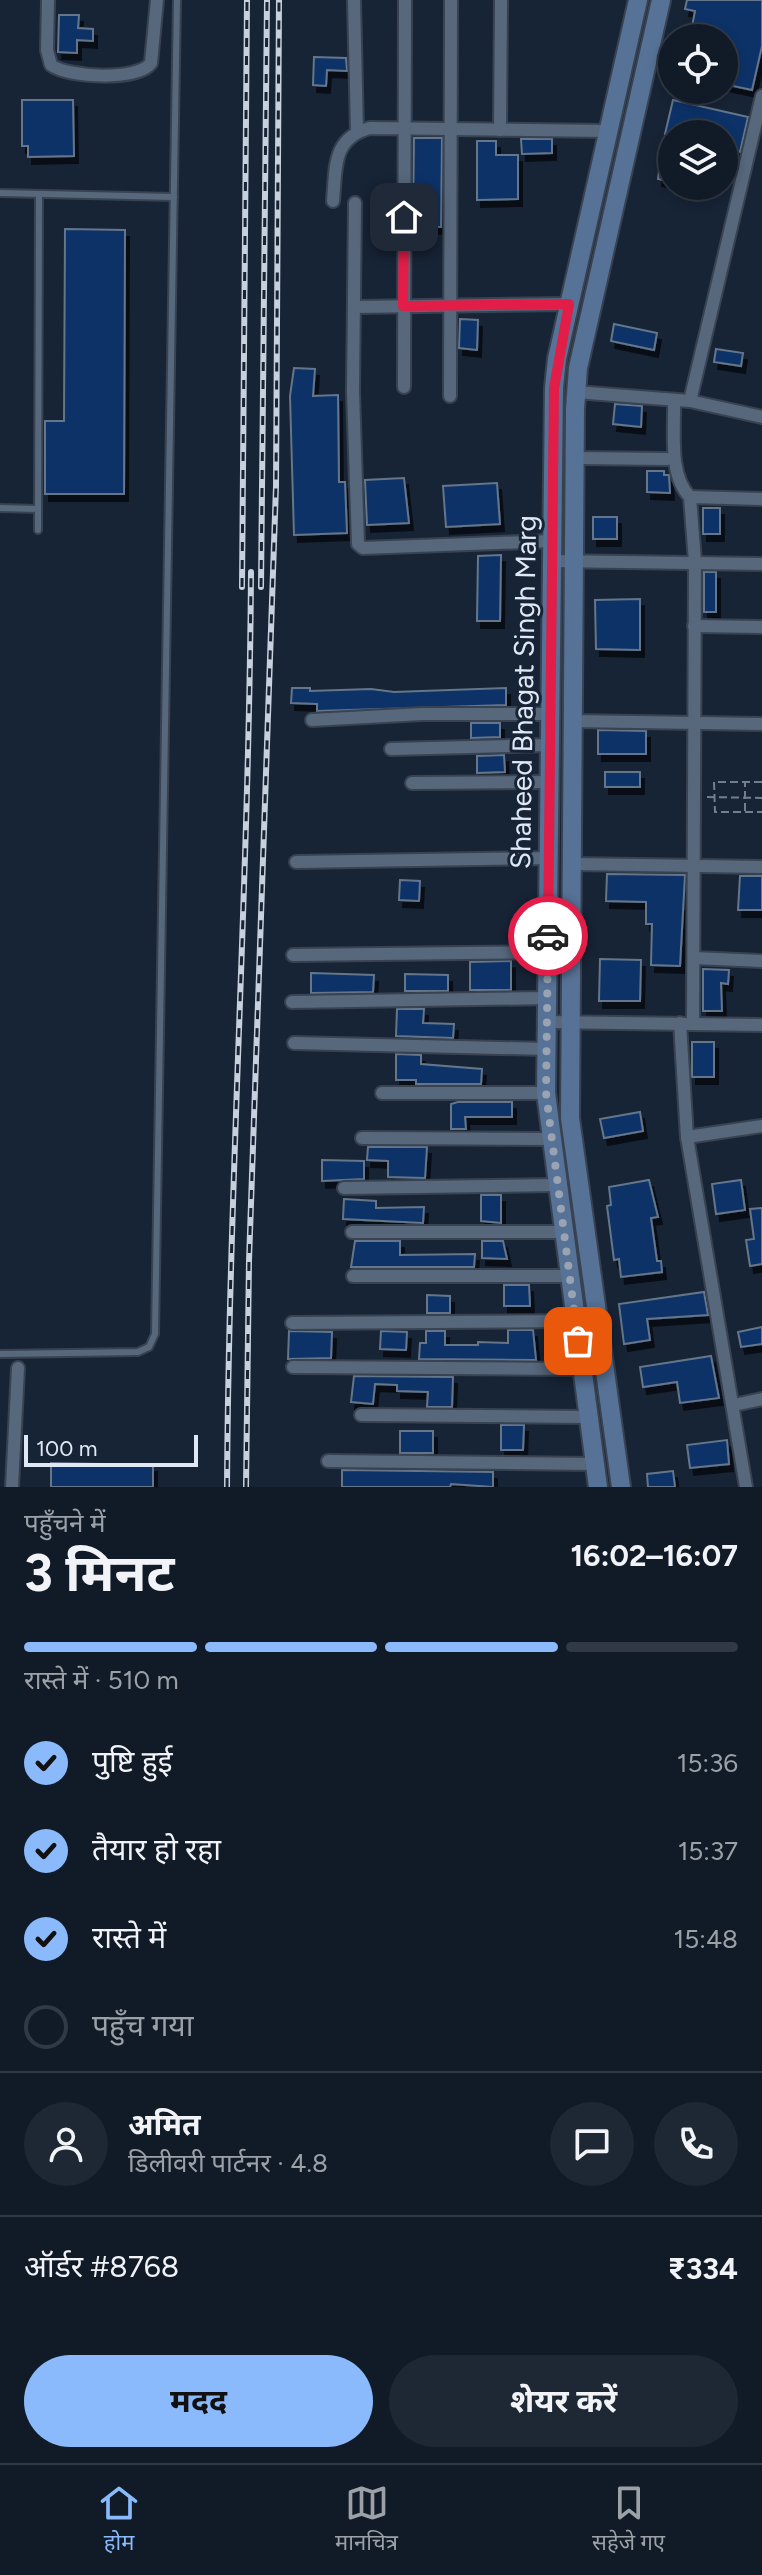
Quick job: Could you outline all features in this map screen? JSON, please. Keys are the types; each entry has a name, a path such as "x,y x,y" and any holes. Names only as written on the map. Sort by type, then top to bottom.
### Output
{"street":[{"path":"48,0 47,50 51,65 74,73 134,75 145,71 151,63 157,0"},
{"path":"354,0 357,132"},
{"path":"404,387 405,0"},
{"path":"450,396 451,0"},
{"path":"500,130 501,0"},
{"name":"Shaheed Bhagat Singh Marg","path":"598,1487 546,1093 554,388 569,304 638,0"},
{"name":"Shaheed Bhagat Singh Marg","path":"621,1487 570,1118 576,392 578,368 603,247 661,0"},
{"path":"690,401 762,96"},
{"path":"333,201 337,154 348,137 357,132 405,127 609,131"},
{"path":"355,203 353,391 360,547 552,541"},
{"path":"354,307 569,304"},
{"path":"576,392 690,401 762,417"},
{"path":"674,400 676,459 683,489 690,497 695,562 692,724 694,958 687,1024 687,1137 746,1487"},
{"path":"575,458 667,459"},
{"path":"690,497 762,499"},
{"path":"552,561 762,564"},
{"path":"694,626 762,627"},
{"path":"312,720 422,714 550,714"},
{"path":"572,721 762,724"},
{"path":"391,749 550,745"},
{"path":"412,783 550,782"},
{"path":"296,862 549,858"},
{"path":"572,864 762,867"},
{"path":"293,955 548,952"},
{"path":"694,958 762,961"},
{"path":"292,1002 548,998"},
{"path":"548,1022 762,1025"},
{"path":"294,1043 546,1049"},
{"path":"382,1093 546,1093"},
{"path":"687,1137 762,1126"},
{"path":"362,1138 550,1139"},
{"path":"344,1188 556,1185"},
{"path":"352,1232 563,1232"},
{"path":"353,1276 569,1276"},
{"path":"292,1323 575,1321"},
{"path":"293,1367 582,1369"},
{"path":"12,1487 18,1368"},
{"path":"734,1405 762,1399"},
{"path":"361,1415 589,1417"},
{"path":"328,1461 595,1464"}],"lane":[{"path":"0,1354 138,1352 149,1347 155,1334 177,0"},
{"path":"0,193 174,197"},
{"path":"38,530 39,194"},
{"path":"0,508 38,509"}],"path":[{"path":"762,782 714,782 715,812 762,812"},
{"path":"745,782 745,812"},
{"path":"694,797 762,798"}],"building":[{"path":"687,0 762,0 762,46 752,90 738,87 738,24 693,24 695,11 685,9"},
{"path":"59,15 79,15 78,28 93,29 93,41 77,40 77,53 58,52"},
{"path":"314,57 346,58 347,71 327,70 326,86 313,85"},
{"path":"22,100 73,100 74,156 28,157 28,146 22,146"},
{"path":"672,104 691,104 748,117 740,152 738,120 668,120"},
{"path":"414,138 442,138 441,227 413,226"},
{"path":"521,139 552,139 552,153 522,154"},
{"path":"477,141 496,141 496,155 518,155 518,199 477,200"},
{"path":"65,229 125,230 124,494 45,494 45,421 64,421"},
{"path":"460,319 478,320 477,350 459,348"},
{"path":"614,324 657,333 654,350 611,341"},
{"path":"716,349 743,353 741,366 714,362"},
{"path":"294,368 315,369 313,396 338,395 339,482 345,482 347,533 294,535 290,396"},
{"path":"615,404 642,406 641,427 613,424"},
{"path":"647,471 664,471 664,475 669,475 670,493 647,492"},
{"path":"404,478 409,523 367,525 365,480"},
{"path":"497,483 500,524 446,527 443,486"},
{"path":"703,508 720,508 720,534 703,534"},
{"path":"593,517 617,517 617,539 593,539"},
{"path":"501,555 500,621 477,621 478,556"},
{"path":"704,572 716,572 716,612 704,612"},
{"path":"640,599 640,650 596,649 595,600"},
{"path":"292,688 394,692 506,688 506,705 317,711 317,704 291,703"},
{"path":"471,723 500,723 500,737 471,738"},
{"path":"598,730 646,731 646,754 598,754"},
{"path":"504,755 505,772 477,773 477,756"},
{"path":"605,772 640,772 640,787 605,787"},
{"path":"607,874 685,875 680,966 651,965 652,924 646,924 646,902 606,901"},
{"path":"740,876 762,876 762,910 738,910"},
{"path":"400,880 420,881 419,901 399,900"},
{"path":"600,959 641,960 640,1001 599,1001"},
{"path":"511,961 511,990 470,990 470,962"},
{"path":"703,969 729,970 728,984 721,983 722,1011 703,1011"},
{"path":"311,973 374,975 373,992 311,993"},
{"path":"405,974 448,975 448,991 405,991"},
{"path":"397,1009 424,1009 423,1023 454,1024 453,1038 396,1036"},
{"path":"692,1042 714,1042 714,1077 692,1077"},
{"path":"396,1054 421,1055 421,1064 482,1069 481,1084 416,1084 416,1080 396,1080"},
{"path":"512,1102 512,1117 465,1117 466,1129 451,1129 451,1104"},
{"path":"640,1112 643,1131 604,1138 600,1119"},
{"path":"368,1147 427,1147 425,1178 388,1177 388,1161 367,1160"},
{"path":"322,1160 364,1161 364,1179 322,1181"},
{"path":"649,1180 658,1217 651,1218 657,1261 661,1261 662,1272 621,1277 619,1259 614,1260 607,1206 611,1205 609,1187"},
{"path":"741,1180 745,1210 716,1214 712,1184"},
{"path":"481,1195 501,1195 501,1223 481,1221"},
{"path":"344,1199 376,1201 376,1208 424,1207 423,1223 343,1219"},
{"path":"762,1208 762,1264 750,1266 746,1240 754,1239 750,1209"},
{"path":"355,1241 400,1241 400,1255 475,1254 474,1267 351,1267"},
{"path":"482,1241 503,1241 507,1259 482,1258"},
{"path":"504,1285 529,1285 530,1306 504,1306"},
{"path":"704,1292 708,1315 647,1319 650,1340 624,1344 619,1304"},
{"path":"427,1295 450,1296 450,1313 427,1313"},
{"path":"762,1327 762,1344 741,1347 738,1332"},
{"path":"508,1330 533,1330 536,1360 419,1359 420,1343 426,1343 426,1331 445,1331 445,1345 478,1345 478,1342 508,1343"},
{"path":"289,1331 332,1332 331,1358 288,1359"},
{"path":"381,1331 407,1332 406,1350 380,1349"},
{"path":"711,1356 719,1398 680,1403 677,1382 643,1387 640,1367"},
{"path":"354,1376 453,1377 452,1407 427,1407 428,1392 397,1391 397,1385 375,1384 373,1404 351,1402"},
{"path":"501,1425 524,1425 523,1450 501,1450"},
{"path":"400,1431 433,1431 433,1453 400,1453"},
{"path":"727,1440 729,1464 690,1468 687,1445"},
{"path":"51,1463 153,1465 153,1487 51,1487"},
{"path":"342,1470 493,1472 493,1487 451,1484 450,1487 342,1487"},
{"path":"673,1471 675,1487 648,1487 647,1474"}],"railway":[{"path":"242,587 247,0"},
{"path":"261,587 267,0"},
{"path":"246,1487 249,1261 276,486 279,0"},
{"path":"227,1487 251,572"}],"way so far":[{"path":"548,936 546,1093 578,1341"}],"route":[{"path":"404,217 403,306 569,304 554,388 548,936"}]}
